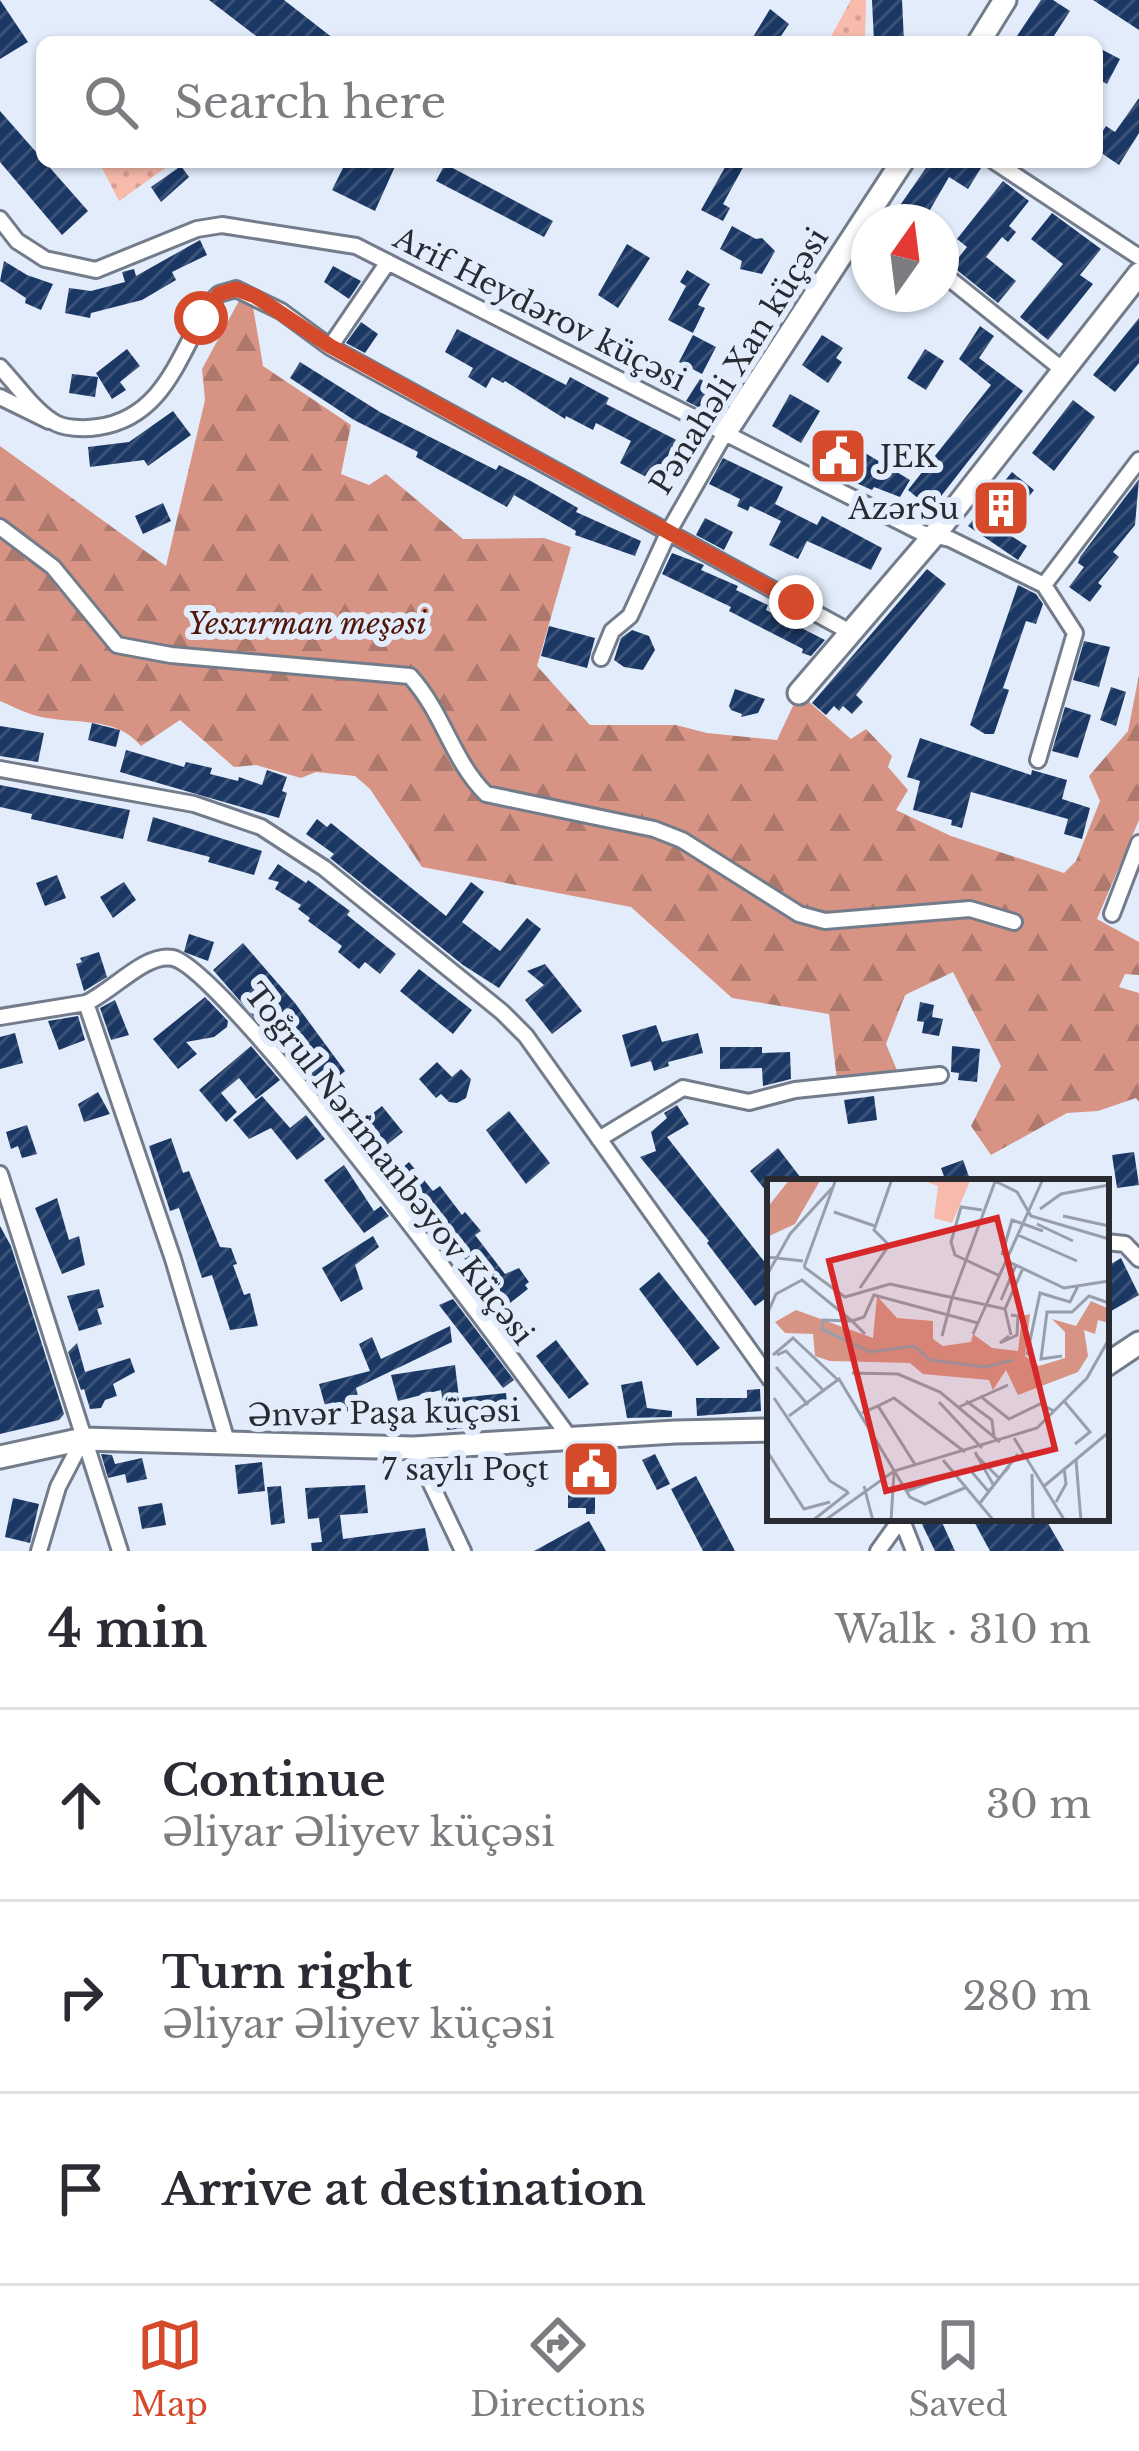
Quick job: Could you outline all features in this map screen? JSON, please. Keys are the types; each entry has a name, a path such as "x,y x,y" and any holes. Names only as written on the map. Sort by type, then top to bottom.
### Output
{"street":[{"path":"983,36 1005,0"},
{"name":"Pənahəli Xan küçəsi","path":"881,204 899,168"},
{"path":"1004,168 1139,257"},
{"name":"Arif Heydərov küçəsi","path":"0,219 17,241 45,259 96,270 197,229 221,225 356,246 922,533 936,533 1044,585"},
{"name":"Pənahəli Xan küçəsi","path":"601,658 612,631 629,616 669,531 725,433 851,251"},
{"path":"330,346 388,262"},
{"path":"799,693 936,533 1137,281"},
{"path":"959,286 1063,370"},
{"path":"0,397 53,423 86,429 138,414 158,397 211,302 236,289 281,311 330,346 850,632"},
{"path":"0,368 53,423"},
{"path":"1038,760 1075,634 1044,585 1139,460"},
{"path":"0,527 53,567 118,645 171,655 410,676 433,702 461,760 486,794 654,829 682,840 799,914 825,921 970,909 1015,922"},
{"path":"0,769 194,805 232,815 287,841 526,1036 767,1375"},
{"path":"1112,914 1139,844"},
{"name":"Toğrul Nərimanbəyov Küçəsi","path":"0,1017 86,1003 109,993 131,972 156,958 171,958 202,975 276,1057 570,1438"},
{"path":"86,1003 228,1445"},
{"path":"599,1139 683,1088 749,1102 795,1090 940,1076"},
{"path":"0,1174 120,1551"},
{"path":"1109,1242 1125,1244 1139,1259"},
{"path":"1109,1362 1139,1343"},
{"name":"Ənvər Paşa küçəsi","path":"0,1457 83,1439 414,1448 767,1430"},
{"path":"39,1551 58,1487 83,1439"},
{"path":"414,1448 460,1549"},
{"path":"878,1551 900,1521"},
{"path":"902,1521 914,1551"}],"shaded area":[{"path":"851,0 866,0 865,36 831,36"},
{"path":"102,168 166,168 119,201"}],"green space":[{"name":"Yesxırman meşəsi","path":"241,297 252,301 263,366 351,425 341,474 369,485 386,474 463,539 544,538 571,547 537,666 590,725 676,725 777,740 799,693 851,739 866,729 892,756 888,767 908,790 896,810 951,836 1064,873 1076,861 1100,801 1089,776 1128,731 1139,675 1139,820 1097,919 1139,942 1139,975 1125,974 1119,987 1139,993 1139,1102 1136,1098 1098,1111 1067,1113 991,1155 971,1126 1001,1066 953,972 905,995 886,1044 899,1075 837,1080 829,1014 732,998 631,907 422,867 370,789 355,776 316,772 301,778 256,765 234,767 180,720 141,746 106,725 37,716 0,701 0,446 166,566 205,400 202,369"}],"building":[{"path":"0,0 28,42 0,59"},
{"path":"209,0 284,0 330,36 256,36"},
{"path":"872,0 902,0 904,36 874,36"},
{"path":"1041,0 1053,0 1070,11 1054,36 1017,36"},
{"path":"1093,0 1139,0 1139,30"},
{"path":"770,9 789,24 781,36 754,36"},
{"path":"1103,50 1120,59 1107,84 1103,82"},
{"path":"1139,98 1139,133 1119,165 1103,154 1103,131 1106,126 1115,132"},
{"path":"0,111 36,152 36,168 50,168 88,211 62,235 0,162"},
{"path":"178,168 189,177 161,202 151,187"},
{"path":"343,168 394,168 375,211 332,190"},
{"path":"443,168 453,168 553,221 544,237 436,181"},
{"path":"725,168 743,168 723,204 730,208 723,221 701,210"},
{"path":"926,168 981,168 968,189 949,177 933,204 901,204"},
{"path":"1003,181 1029,201 1009,226 1016,232 1008,242 1002,237 986,257 1016,281 998,303 959,272 959,257 967,247 959,236"},
{"path":"1052,213 1101,249 1080,275 1093,284 1048,340 1020,317 1063,264 1031,239"},
{"path":"732,226 762,238 775,251 762,274 740,269 742,261 720,249"},
{"path":"200,240 207,255 172,272 176,280 142,300 91,313 90,318 65,313 69,288 91,291 125,282 122,272 134,269 136,276"},
{"path":"627,244 650,258 618,308 598,295"},
{"path":"4,261 53,284 41,310 0,281"},
{"path":"333,266 361,281 349,299 324,282"},
{"path":"687,270 710,284 698,305 705,308 693,333 668,320 686,286 680,282"},
{"path":"1139,318 1139,363 1115,392 1093,375"},
{"path":"361,322 378,334 365,353 346,343"},
{"path":"980,326 994,336 979,358 1023,391 931,509 908,490 991,385 959,359"},
{"path":"457,329 566,385 570,377 609,398 606,404 698,451 684,480 655,465 648,478 620,463 631,441 596,423 593,430 565,419 505,381 492,377 486,388 468,377 473,368 445,352"},
{"path":"693,335 716,347 702,374 679,362"},
{"path":"822,335 843,348 836,358 842,362 828,383 802,365"},
{"path":"127,349 140,366 120,382 126,390 112,399 96,373"},
{"path":"925,349 944,361 926,390 907,378"},
{"path":"300,362 380,412 496,470 499,465 578,508 576,512 641,541 635,556 575,535 576,531 514,495 507,507 416,457 418,452 354,420 290,378"},
{"path":"72,374 98,377 95,397 69,393"},
{"path":"700,379 724,391 712,414 686,401"},
{"path":"790,394 820,411 801,443 772,426"},
{"path":"1073,400 1095,417 1054,471 1032,453"},
{"path":"173,411 191,435 148,466 144,460 90,467 88,447 129,442"},
{"path":"837,436 910,480 900,497 820,467"},
{"path":"723,458 783,487 775,504 817,525 822,516 882,548 871,570 807,541 798,559 769,545 781,521 750,506 748,511 737,506 740,499 709,484"},
{"name":"AzərSu","path":"1012,472 1034,490 1002,530 1027,546 1018,560 968,526"},
{"path":"1139,479 1135,525 1113,552 1119,557 1090,602 1069,587 1084,567 1078,563 1080,557"},
{"path":"163,503 171,521 143,534 135,516"},
{"path":"705,518 733,532 724,550 696,535"},
{"path":"672,553 704,565 701,570 738,586 736,590 768,605 766,610 825,640 811,656 802,653 803,649 729,611 731,607 662,574"},
{"path":"927,569 946,584 856,695 863,702 852,714 843,706 839,711 834,706 826,715 812,703"},
{"path":"1018,585 1036,594 1043,604 1036,624 1026,621 1003,688 1009,690 994,734 985,734 970,725"},
{"path":"549,626 595,638 587,668 541,656"},
{"path":"632,630 649,636 655,650 643,670 614,660 621,638"},
{"path":"1084,641 1110,647 1099,687 1073,680"},
{"path":"1111,687 1126,692 1116,726 1100,720"},
{"path":"735,689 765,699 758,713 741,717 731,710"},
{"path":"1065,707 1091,715 1078,758 1052,751"},
{"path":"92,723 120,730 116,747 88,740"},
{"path":"0,726 44,733 38,762 0,756"},
{"path":"920,738 1031,775 1032,770 1067,780 1062,799 1090,808 1082,839 1064,834 1068,819 971,792 962,828 951,825 952,820 913,810 920,781 907,777"},
{"path":"126,750 184,767 186,762 212,768 210,774 238,781 239,777 262,785 267,770 287,777 279,818 120,772"},
{"path":"0,785 130,810 123,839 31,819 32,814 0,807"},
{"path":"153,817 262,851 254,875 208,862 210,857 147,841"},
{"path":"317,819 327,827 331,823 446,916 471,882 484,892 462,922 500,951 527,918 541,929 499,988 463,965 330,858 334,854 306,834"},
{"path":"278,864 350,911 347,915 396,954 380,974 365,962 359,969 338,952 342,946 308,921 298,909 301,905 275,889 279,882 268,879"},
{"path":"57,875 66,898 45,906 36,883"},
{"path":"124,882 136,900 113,918 100,897"},
{"path":"189,934 214,942 208,961 184,952"},
{"path":"243,943 345,1071 327,1086 315,1077 310,1081 213,970"},
{"path":"99,952 107,977 84,991 76,964"},
{"path":"545,964 582,1011 552,1034 525,1000 544,985 527,971"},
{"path":"419,969 472,1010 453,1034 400,991"},
{"path":"205,997 228,1021 227,1027 214,1037 186,1042 197,1054 178,1069 153,1039"},
{"path":"115,1000 129,1035 111,1040 100,1008"},
{"path":"920,1002 934,1005 932,1017 943,1019 939,1036 922,1033 924,1022 917,1021"},
{"path":"78,1016 85,1040 59,1050 48,1021"},
{"path":"656,1025 662,1042 698,1033 703,1053 668,1062 669,1066 654,1071 651,1061 631,1067 622,1035"},
{"path":"15,1033 23,1063 0,1069 0,1037"},
{"path":"251,1046 280,1080 256,1099 239,1078 221,1093 237,1112 226,1122 199,1090"},
{"path":"952,1046 980,1049 977,1082 958,1080 959,1073 951,1072"},
{"path":"720,1047 790,1052 791,1079 763,1086 762,1068 720,1069"},
{"path":"437,1062 452,1077 461,1069 471,1079 466,1098 457,1103 441,1094 436,1098 419,1079"},
{"path":"98,1092 110,1114 84,1122 78,1104"},
{"path":"262,1096 290,1128 306,1115 325,1139 297,1160 271,1128 249,1139 233,1120"},
{"path":"874,1096 877,1120 848,1124 844,1100"},
{"path":"677,1105 689,1124 667,1137 767,1265 767,1297 755,1306 640,1157 656,1151 651,1132 667,1118 664,1113"},
{"path":"382,1106 403,1132 374,1155 353,1129"},
{"path":"509,1111 550,1163 526,1184 486,1130"},
{"path":"27,1125 37,1154 22,1158 18,1146 11,1149 6,1132"},
{"path":"171,1138 220,1247 231,1248 237,1264 233,1265 244,1295 250,1293 258,1326 230,1330 212,1275 202,1278 179,1208 170,1211 149,1146"},
{"path":"778,1148 802,1179 767,1179 767,1192 750,1171"},
{"path":"1134,1152 1139,1185 1117,1188 1112,1155"},
{"path":"963,1160 970,1179 945,1179 941,1168"},
{"path":"409,1162 433,1191 440,1186 462,1215 465,1212 481,1231 475,1235 505,1274 519,1268 529,1282 528,1289 500,1305 414,1193 410,1196 393,1176"},
{"path":"344,1165 374,1211 381,1206 389,1216 364,1233 324,1180"},
{"path":"57,1198 69,1240 79,1236 85,1265 62,1274 35,1208"},
{"path":"0,1226 11,1246 64,1414 59,1420 0,1434"},
{"path":"373,1236 379,1247 355,1265 363,1289 341,1302 322,1268"},
{"path":"1121,1258 1139,1295 1109,1312 1109,1265"},
{"path":"659,1272 720,1348 697,1366 639,1289"},
{"path":"99,1289 104,1307 97,1309 102,1324 79,1331 67,1296"},
{"path":"453,1299 514,1380 503,1388 439,1305"},
{"path":"450,1326 452,1342 356,1388 361,1408 328,1416 319,1384 370,1371 359,1344 372,1337 381,1359"},
{"path":"556,1340 589,1384 569,1399 536,1356"},
{"path":"77,1343 85,1372 130,1358 135,1372 113,1384 117,1396 105,1400 101,1408 90,1409 81,1390 68,1352"},
{"path":"455,1365 459,1398 506,1393 509,1423 447,1430 441,1390 398,1401 391,1375"},
{"path":"642,1381 647,1408 672,1411 672,1417 627,1418 621,1385"},
{"path":"760,1389 761,1411 697,1416 696,1398 747,1398 747,1390"},
{"path":"101,1454 112,1455 115,1464 142,1458 147,1479 127,1483 125,1474 108,1478"},
{"path":"655,1454 670,1484 657,1490 642,1460"},
{"path":"595,1460 595,1514 586,1514 586,1508 568,1508 568,1484 584,1484 582,1462"},
{"path":"262,1462 265,1491 238,1494 235,1465"},
{"path":"696,1476 735,1551 703,1551 671,1489"},
{"path":"365,1485 368,1513 340,1515 343,1539 425,1528 429,1551 312,1551 311,1543 322,1542 319,1518 308,1519 305,1488"},
{"path":"281,1486 285,1523 271,1525 267,1487"},
{"path":"13,1498 39,1504 30,1543 5,1537"},
{"path":"162,1503 166,1525 142,1529 138,1507"},
{"path":"589,1521 606,1551 534,1551"},
{"path":"920,1521 941,1521 955,1551 935,1551"},
{"path":"974,1521 1047,1521 1064,1551 990,1551"}],"place":[{"name":"JEK","path":"838,456"},
{"name":"AzərSu","path":"1001,508"},
{"name":"7 saylı Poçt","path":"591,1469"}],"route":[{"path":"201,318 219,294 236,289 255,296 330,346 796,602"}]}
